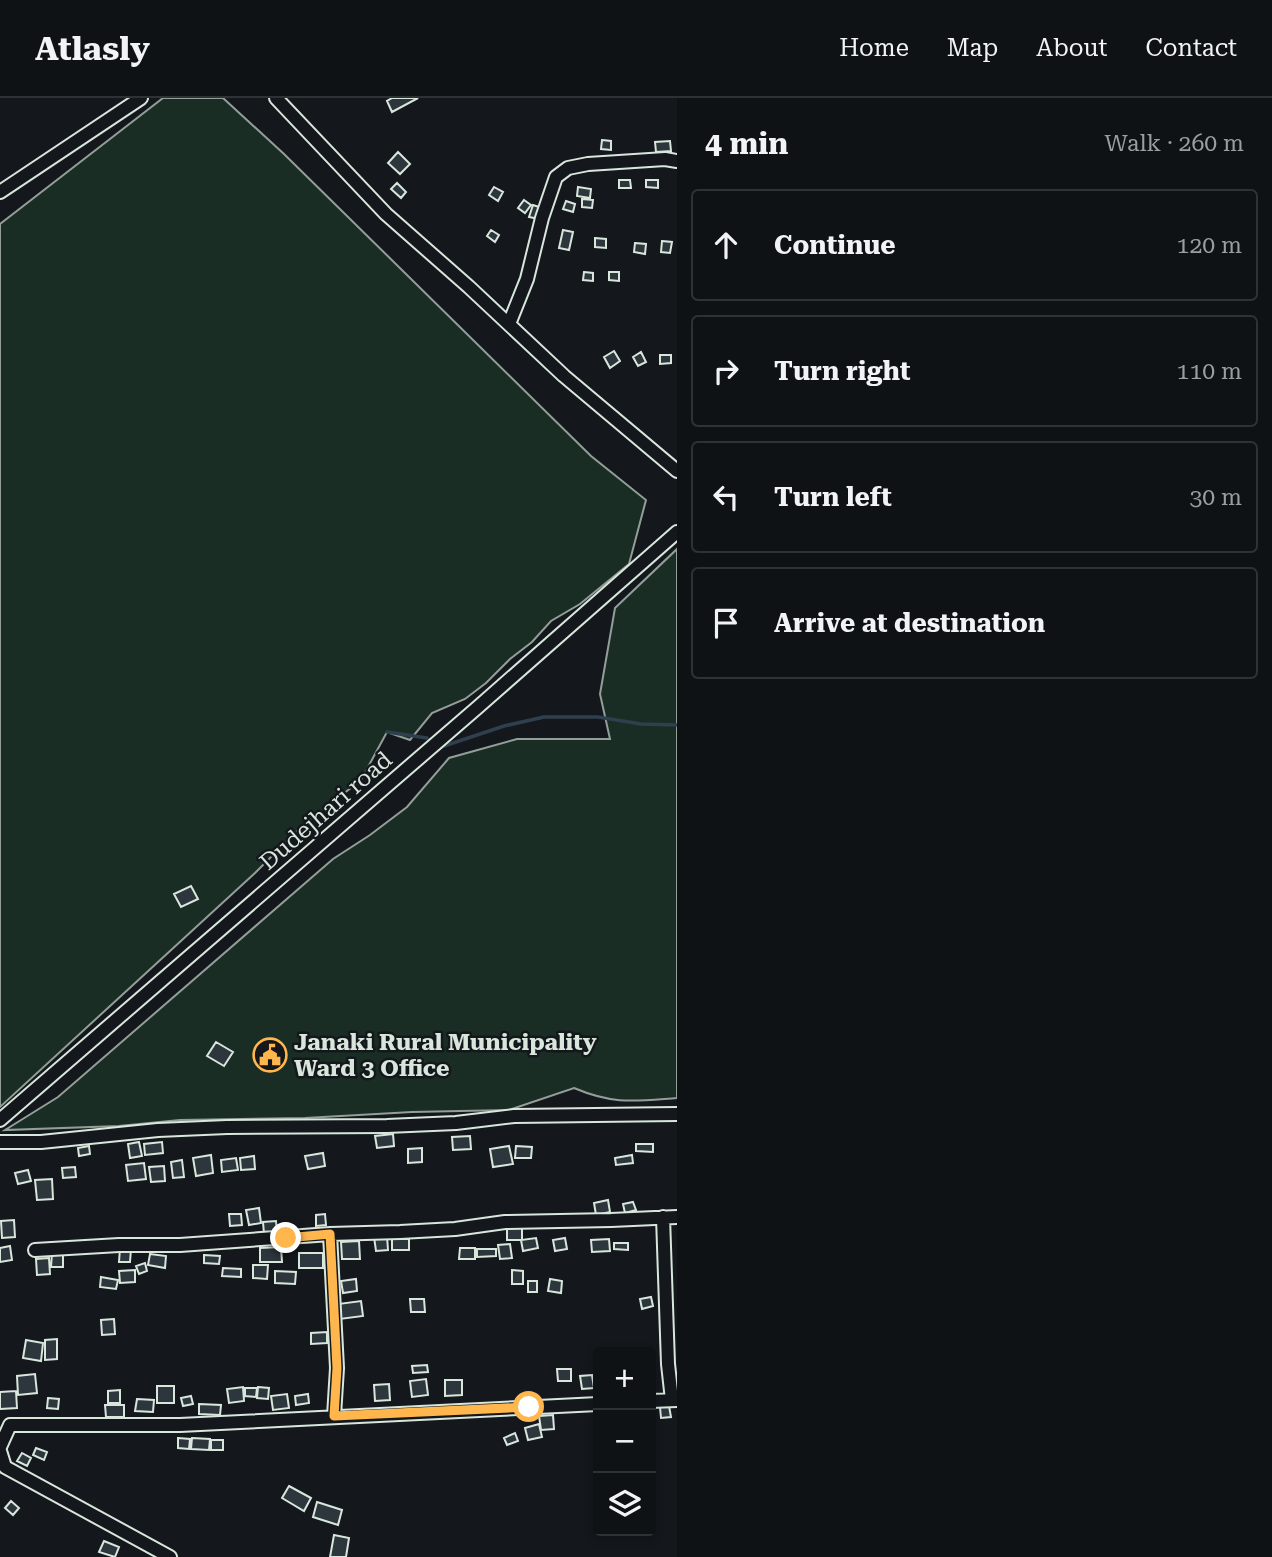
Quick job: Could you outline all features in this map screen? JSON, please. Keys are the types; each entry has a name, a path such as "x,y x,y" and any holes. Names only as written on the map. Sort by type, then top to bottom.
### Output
{"street":[{"path":"2,187 141,98"},
{"path":"276,98 386,214 564,376 677,471"},
{"path":"509,324 527,278 542,218 556,177 568,168 588,164 665,159 677,161"},
{"name":"Dudejhari road","path":"0,1120 677,531"},
{"path":"0,1142 41,1142 158,1130 387,1126 514,1116 677,1114"},
{"path":"656,1401 675,1400 668,1364 663,1217"},
{"path":"35,1250 118,1245 180,1245 330,1234 455,1229 505,1222 677,1217"},
{"path":"330,1234 337,1368 334,1416"},
{"path":"170,1557 3,1466 0,1449 10,1425 180,1425 593,1404"}],"green space":[{"path":"163,98 223,98 284,154 591,456 646,500 629,564 580,604 551,621 532,642 465,699 432,713 410,740 387,732 361,780 302,826 255,873 0,1107 0,224"},
{"path":"677,549 677,1098 636,1101 613,1099 574,1088 509,1110 180,1120 119,1126 5,1130 58,1097 333,859 407,807 449,758 517,739 610,739 600,694 615,608"}],"building":[{"path":"392,98 418,98 392,112 387,101"},
{"path":"602,140 611,141 611,150 601,149"},
{"path":"670,141 671,151 656,152 655,142"},
{"path":"398,152 410,164 400,174 388,163"},
{"path":"619,180 630,180 631,188 619,188"},
{"path":"646,180 658,180 658,188 646,187"},
{"path":"397,183 406,192 401,198 391,189"},
{"path":"494,187 503,192 498,201 489,195"},
{"path":"578,187 591,189 590,198 577,196"},
{"path":"582,199 593,200 592,208 582,207"},
{"path":"524,200 531,205 525,213 518,208"},
{"path":"566,201 575,204 573,212 563,209"},
{"path":"533,205 542,208 539,219 529,217"},
{"path":"491,230 499,235 495,242 487,236"},
{"path":"563,230 573,232 569,250 559,248"},
{"path":"595,238 606,239 606,248 595,247"},
{"path":"662,241 672,242 670,253 661,252"},
{"path":"635,243 646,244 645,254 634,252"},
{"path":"584,272 593,273 593,281 583,280"},
{"path":"609,272 619,272 619,281 609,280"},
{"path":"614,351 620,361 610,368 604,357"},
{"path":"641,352 646,362 638,366 633,357"},
{"path":"660,355 671,355 671,363 660,364"},
{"path":"191,886 198,899 181,907 174,894"},
{"path":"216,1042 233,1052 224,1066 207,1056"},
{"path":"393,1134 394,1146 377,1148 375,1136"},
{"path":"470,1136 471,1149 453,1150 452,1137"},
{"path":"139,1142 142,1156 130,1158 128,1144"},
{"path":"162,1142 163,1153 145,1155 144,1144"},
{"path":"636,1144 653,1144 653,1152 636,1151"},
{"path":"89,1146 90,1154 79,1156 78,1148"},
{"path":"509,1146 513,1164 493,1167 490,1149"},
{"path":"516,1146 532,1147 531,1158 515,1158"},
{"path":"422,1148 422,1162 408,1163 408,1149"},
{"path":"323,1153 325,1166 308,1169 305,1156"},
{"path":"211,1155 213,1173 196,1176 193,1158"},
{"path":"632,1155 633,1163 616,1165 615,1158"},
{"path":"254,1156 255,1169 241,1170 240,1158"},
{"path":"236,1158 238,1170 222,1172 221,1160"},
{"path":"182,1160 184,1177 173,1178 171,1162"},
{"path":"144,1163 146,1179 128,1181 126,1165"},
{"path":"164,1166 165,1181 151,1182 149,1167"},
{"path":"75,1167 76,1177 63,1178 62,1168"},
{"path":"28,1170 31,1181 18,1184 15,1173"},
{"path":"52,1179 53,1199 37,1200 35,1180"},
{"path":"608,1200 610,1212 596,1215 594,1203"},
{"path":"633,1202 636,1210 625,1213 623,1204"},
{"path":"259,1208 261,1223 249,1225 246,1210"},
{"path":"229,1214 241,1214 242,1225 230,1226"},
{"path":"325,1214 326,1225 316,1226 316,1215"},
{"path":"14,1220 15,1237 2,1238 1,1221"},
{"path":"276,1221 277,1234 264,1234 263,1222"},
{"path":"507,1225 522,1225 522,1240 507,1240"},
{"path":"387,1236 388,1250 376,1251 374,1237"},
{"path":"536,1238 538,1248 523,1251 521,1240"},
{"path":"565,1238 567,1249 555,1251 553,1240"},
{"path":"392,1239 409,1239 409,1250 392,1250"},
{"path":"609,1239 610,1251 592,1252 591,1240"},
{"path":"359,1241 360,1259 342,1259 341,1242"},
{"path":"614,1243 628,1243 628,1250 614,1249"},
{"path":"510,1244 512,1258 500,1259 498,1245"},
{"path":"10,1246 12,1260 0,1262 0,1248"},
{"path":"281,1247 282,1262 260,1262 260,1248"},
{"path":"120,1248 131,1249 130,1262 119,1262"},
{"path":"460,1248 475,1248 475,1259 459,1259"},
{"path":"477,1249 496,1249 496,1256 477,1257"},
{"path":"52,1253 63,1253 63,1267 51,1267"},
{"path":"299,1253 323,1253 323,1268 299,1268"},
{"path":"150,1254 166,1256 165,1268 148,1265"},
{"path":"204,1255 220,1256 219,1264 204,1263"},
{"path":"49,1258 50,1274 37,1275 36,1259"},
{"path":"145,1263 147,1271 139,1274 136,1266"},
{"path":"253,1265 268,1265 267,1279 253,1278"},
{"path":"223,1268 241,1269 241,1277 222,1276"},
{"path":"135,1270 135,1282 120,1283 119,1271"},
{"path":"512,1270 523,1271 523,1284 512,1284"},
{"path":"275,1271 296,1272 295,1284 275,1283"},
{"path":"101,1277 118,1280 116,1289 100,1287"},
{"path":"356,1279 357,1291 343,1293 341,1281"},
{"path":"550,1279 562,1281 561,1293 548,1291"},
{"path":"528,1281 537,1281 537,1292 528,1292"},
{"path":"651,1297 653,1306 642,1309 640,1299"},
{"path":"410,1299 424,1299 425,1312 411,1312"},
{"path":"361,1301 363,1316 340,1319 338,1304"},
{"path":"114,1319 115,1334 102,1335 101,1320"},
{"path":"327,1332 327,1343 311,1344 311,1333"},
{"path":"57,1339 57,1359 45,1360 45,1340"},
{"path":"26,1340 43,1343 41,1361 23,1358"},
{"path":"427,1365 428,1372 413,1373 412,1366"},
{"path":"557,1369 571,1369 571,1381 558,1381"},
{"path":"35,1374 37,1393 18,1395 17,1376"},
{"path":"592,1375 593,1388 582,1389 580,1376"},
{"path":"426,1379 428,1395 412,1397 410,1381"},
{"path":"445,1380 462,1380 462,1395 445,1396"},
{"path":"389,1384 390,1400 375,1401 374,1385"},
{"path":"157,1386 174,1386 174,1403 157,1403"},
{"path":"243,1387 244,1401 229,1403 227,1389"},
{"path":"258,1387 269,1388 268,1399 257,1398"},
{"path":"245,1388 257,1388 256,1397 245,1396"},
{"path":"120,1390 120,1403 108,1403 108,1391"},
{"path":"16,1391 17,1408 0,1409 0,1392"},
{"path":"287,1394 289,1408 273,1410 271,1396"},
{"path":"308,1394 309,1403 296,1405 295,1396"},
{"path":"191,1396 193,1404 183,1406 181,1398"},
{"path":"48,1398 59,1399 58,1409 47,1408"},
{"path":"137,1399 154,1400 153,1412 135,1411"},
{"path":"199,1404 221,1405 220,1415 199,1414"},
{"path":"105,1405 124,1405 124,1417 106,1417"},
{"path":"669,1406 671,1417 661,1418 660,1407"},
{"path":"553,1415 554,1429 541,1430 539,1416"},
{"path":"539,1424 542,1437 528,1440 525,1428"},
{"path":"515,1433 518,1441 507,1445 504,1438"},
{"path":"178,1438 190,1439 189,1449 178,1448"},
{"path":"192,1438 210,1439 209,1450 191,1449"},
{"path":"211,1440 223,1440 223,1450 211,1450"},
{"path":"36,1448 47,1452 44,1460 33,1455"},
{"path":"22,1453 31,1458 27,1466 17,1461"},
{"path":"289,1486 311,1498 304,1511 282,1498"},
{"path":"11,1501 19,1508 13,1515 5,1508"},
{"path":"317,1502 342,1510 338,1525 313,1517"},
{"path":"334,1535 349,1538 346,1557 330,1557"},
{"path":"104,1541 119,1547 115,1557 99,1552"}],"waterway":[{"path":"438,748 504,726 544,717 598,717 641,724 677,725"},
{"path":"387,732 427,738"}],"place":[{"name":"Janaki Rural Municipality Ward 3 Office","path":"270,1055"}],"route":[{"path":"286,1238 330,1234 337,1368 334,1416 529,1407"}]}
